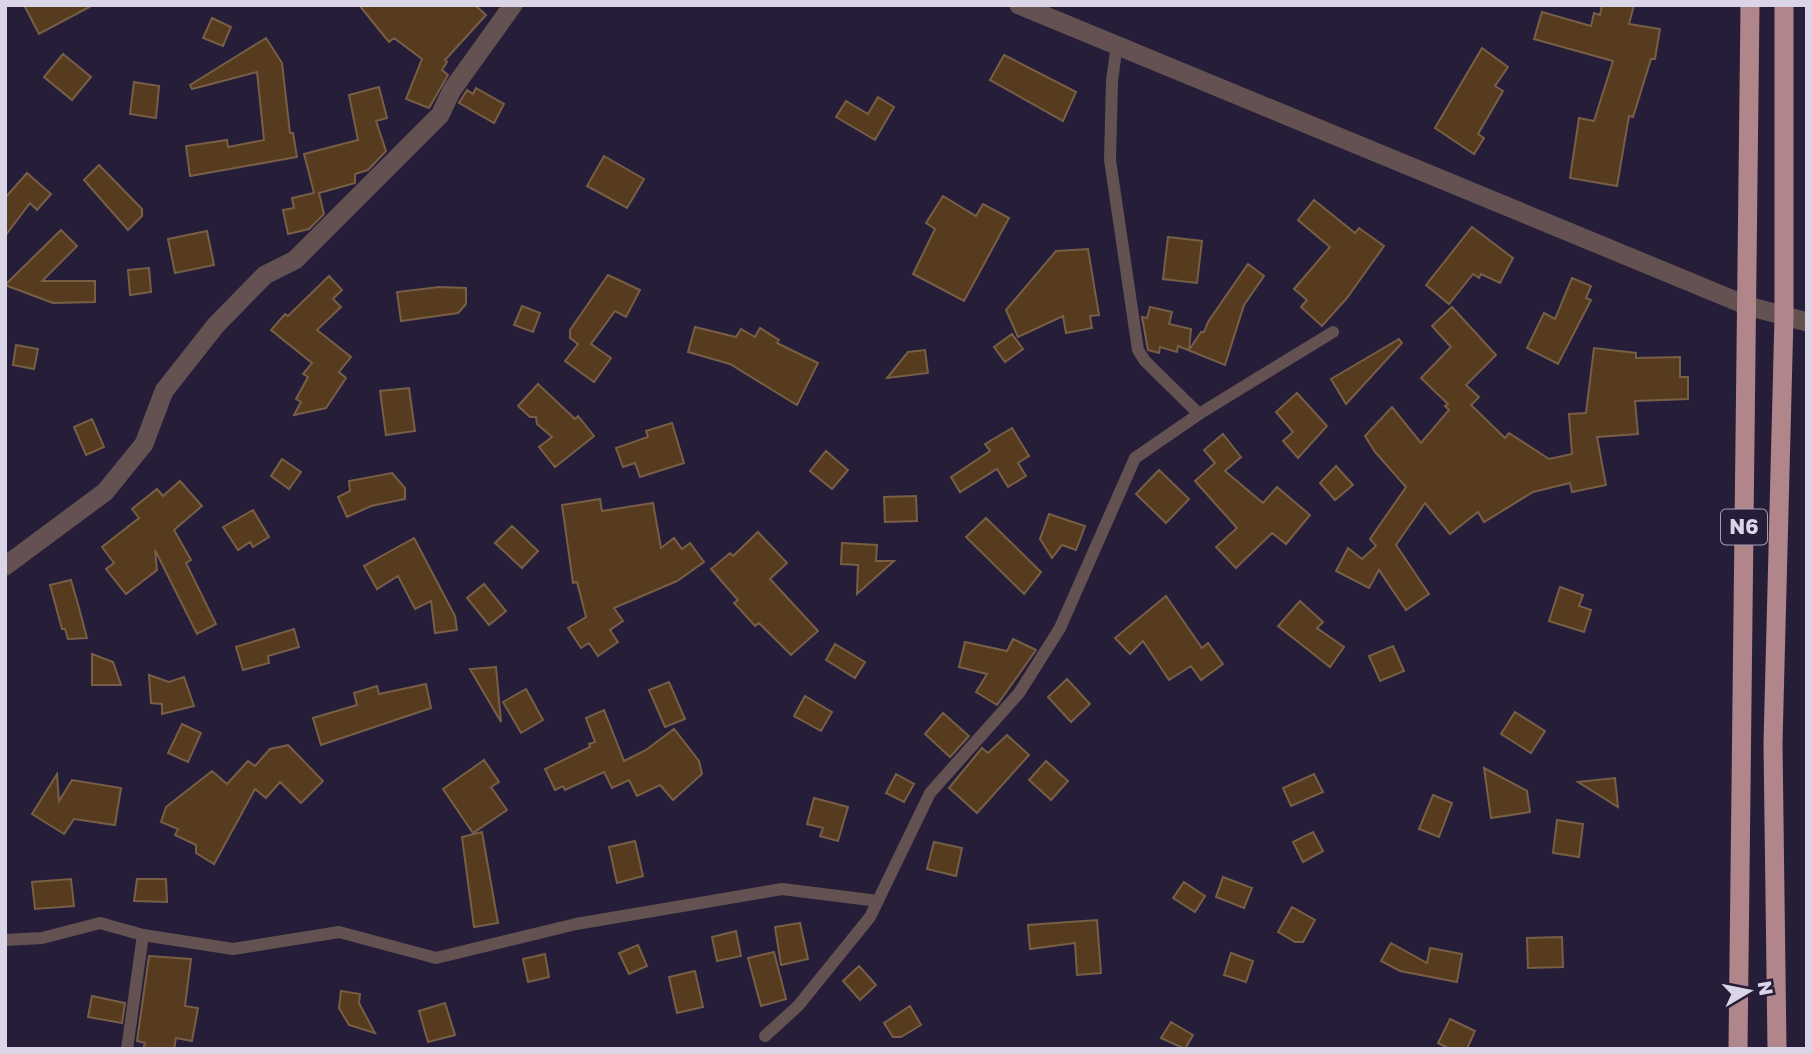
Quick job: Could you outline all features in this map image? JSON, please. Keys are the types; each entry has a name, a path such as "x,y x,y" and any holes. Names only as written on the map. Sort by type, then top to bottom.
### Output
{"highway":[{"name":"N6","path":"1738,1049 1750,5"},
{"name":"N6","path":"1777,1049 1773,743 1784,317 1784,5"}],"street":[{"path":"5,566 104,492 144,444 164,391 216,325 265,275 295,260 440,115 452,90 513,5"},
{"path":"1018,5 1748,306 1807,322"}],"lane":[{"path":"1117,44 1112,81 1110,160 1138,350 1145,361 1199,414"},
{"path":"765,1036 798,1006 870,917 930,793 1018,693 1060,628 1135,458 1199,414 1333,332"},
{"path":"5,940 42,938 100,923 143,935 233,949 339,932 436,958 576,924 782,889 878,901"},
{"path":"127,1049 143,935"}],"building":[{"path":"24,5 93,5 39,34"},
{"path":"359,5 475,5 486,15 445,60 447,62 442,70 448,75 429,108 406,99 422,59 394,38 389,42"},
{"path":"1602,5 1634,5 1629,24 1660,29 1655,59 1651,59 1633,117 1629,116 1617,186 1570,178 1579,118 1594,121 1613,61 1534,39 1542,12 1591,26 1594,13 1600,15"},
{"path":"212,18 231,27 223,46 203,38"},
{"path":"266,38 282,63 290,133 293,133 297,157 190,176 186,146 227,140 228,147 264,140 257,72 192,89 190,85"},
{"path":"1482,48 1508,67 1495,86 1503,91 1478,134 1484,138 1474,154 1435,128"},
{"path":"63,54 91,77 72,100 44,77"},
{"path":"1004,55 1076,92 1063,121 990,80"},
{"path":"134,82 159,86 156,118 130,114"},
{"path":"379,87 387,118 376,121 386,151 368,170 355,174 355,183 319,193 324,214 309,229 288,234 283,210 294,208 292,198 314,193 304,154 358,140 349,95"},
{"path":"476,88 504,104 494,123 459,103 467,90 473,94"},
{"path":"878,97 894,107 875,140 836,117 846,101 868,114"},
{"path":"604,156 644,179 627,208 587,186"},
{"path":"99,165 142,209 142,216 128,230 84,180"},
{"path":"27,173 51,194 37,210 30,203 5,236 5,198"},
{"path":"943,196 976,216 983,204 1009,218 964,301 913,274 935,229 926,223"},
{"path":"1314,200 1355,233 1359,228 1384,246 1347,298 1322,326 1301,307 1307,300 1294,289 1330,247 1298,220"},
{"path":"1472,227 1513,258 1500,283 1481,274 1479,278 1473,274 1449,304 1426,285"},
{"path":"61,230 77,246 42,281 95,281 95,302 53,303 5,285"},
{"path":"207,231 214,265 175,273 168,239"},
{"path":"1168,237 1202,241 1197,283 1163,279"},
{"path":"1088,249 1099,315 1090,316 1092,328 1066,333 1063,316 1018,337 1006,310 1056,251"},
{"path":"1248,264 1264,276 1244,305 1225,365 1178,346 1177,352 1160,347 1159,353 1148,350 1142,317 1147,318 1150,307 1172,312 1169,324 1191,329 1189,350 1201,332 1204,332"},
{"path":"149,268 151,292 130,295 128,270"},
{"path":"608,275 640,290 626,317 615,311 591,344 611,358 594,382 565,361 578,344 570,338 570,330"},
{"path":"329,276 342,290 333,299 341,307 317,330 351,357 339,372 346,378 326,408 294,415 301,402 296,399 308,377 303,374 312,363 271,330 285,314 288,316"},
{"path":"1572,278 1591,286 1586,298 1591,300 1558,364 1527,348 1544,313 1555,319"},
{"path":"439,287 466,288 466,304 458,313 401,321 397,292"},
{"path":"522,306 540,313 533,332 514,325"},
{"path":"1452,307 1496,355 1466,385 1479,397 1471,405 1505,438 1509,433 1549,459 1572,454 1569,414 1586,413 1594,348 1636,353 1636,358 1680,357 1680,377 1688,377 1688,399 1635,401 1638,434 1597,437 1606,485 1572,492 1570,483 1533,492 1484,522 1478,512 1450,534 1425,503 1396,545 1429,594 1406,610 1379,570 1369,588 1336,571 1348,548 1362,559 1376,546 1370,539 1406,487 1375,452 1365,436 1392,407 1421,443 1449,410 1445,406 1448,404 1421,378 1451,347 1432,326"},
{"path":"695,327 736,337 741,329 755,337 760,328 779,340 777,343 818,363 797,405 730,364 688,352"},
{"path":"1012,334 1023,349 1005,362 994,347"},
{"path":"1399,339 1402,343 1346,404 1331,379"},
{"path":"16,345 38,349 34,369 13,365"},
{"path":"925,350 928,373 887,378 908,352"},
{"path":"538,384 575,419 578,416 594,436 555,467 539,447 552,437 537,424 536,417 530,417 518,406"},
{"path":"409,388 415,431 386,435 380,391"},
{"path":"1297,393 1327,426 1298,458 1283,441 1293,432 1276,412"},
{"path":"92,419 104,447 86,455 74,427"},
{"path":"672,423 684,463 640,477 635,463 623,467 616,448 648,437 646,431"},
{"path":"1012,428 1029,456 1018,463 1026,476 1008,487 997,469 960,492 951,477 990,451 985,444"},
{"path":"1223,434 1241,457 1225,471 1263,503 1277,487 1310,515 1286,544 1272,533 1236,568 1216,547 1237,528 1195,481 1215,463 1204,450"},
{"path":"826,451 848,470 832,489 810,471"},
{"path":"282,459 301,472 289,489 271,476"},
{"path":"1336,466 1353,485 1335,500 1320,483"},
{"path":"1159,470 1189,499 1166,523 1136,494"},
{"path":"392,473 405,488 405,499 371,506 347,517 338,497 350,491 349,481"},
{"path":"180,481 202,506 174,530 191,560 186,563 216,624 197,634 155,550 157,570 126,594 106,569 114,563 102,547 139,518 132,509 157,489 163,496"},
{"path":"916,496 917,521 885,522 884,497"},
{"path":"600,499 602,511 653,503 661,548 674,538 682,549 690,543 704,562 677,581 614,608 623,621 610,630 618,642 598,656 589,643 581,648 568,628 586,617 577,582 573,583 562,505"},
{"path":"253,510 269,537 253,547 250,542 238,550 223,527"},
{"path":"1049,514 1085,526 1076,550 1062,545 1052,558 1040,539"},
{"path":"986,518 1041,572 1024,594 966,537"},
{"path":"512,526 538,551 522,568 495,543"},
{"path":"758,532 787,563 770,579 818,631 791,655 759,623 755,626 734,603 738,600 711,569 730,553 733,556"},
{"path":"414,538 455,616 457,630 435,633 431,601 415,609 398,576 377,589 364,566"},
{"path":"842,543 877,545 876,561 894,561 857,594 858,565 841,564"},
{"path":"71,580 87,638 68,639 65,629 62,629 50,585"},
{"path":"484,584 506,611 489,625 467,598"},
{"path":"1560,587 1583,595 1579,606 1591,610 1584,632 1549,621"},
{"path":"1166,596 1202,648 1208,643 1223,664 1201,680 1191,666 1169,680 1143,641 1130,654 1115,638"},
{"path":"1300,601 1323,622 1317,628 1344,647 1330,667 1278,626"},
{"path":"294,629 299,647 268,656 269,663 243,670 236,647"},
{"path":"1013,639 1036,650 997,705 976,692 987,674 959,667 965,642 1007,651"},
{"path":"835,644 865,662 855,678 826,660"},
{"path":"1393,646 1404,671 1380,681 1369,656"},
{"path":"92,654 113,662 121,685 92,685"},
{"path":"496,667 501,722 470,669"},
{"path":"149,675 169,682 184,677 194,706 162,714 162,704 151,703"},
{"path":"1067,679 1090,704 1071,722 1048,697"},
{"path":"669,682 685,719 665,727 649,690"},
{"path":"426,684 431,708 321,745 313,718 357,705 354,693 377,686 379,694"},
{"path":"526,689 543,720 521,733 503,702"},
{"path":"805,696 832,712 821,731 794,716"},
{"path":"604,710 624,761 646,750 674,729 699,761 702,774 673,800 660,785 637,796 629,780 612,788 604,772 565,790 563,786 555,790 545,769 595,742 586,718"},
{"path":"1515,712 1545,731 1531,753 1501,734"},
{"path":"943,713 969,736 950,757 925,734"},
{"path":"182,724 201,733 188,762 168,753"},
{"path":"1007,735 1029,755 977,813 949,788 982,748 988,753"},
{"path":"288,745 323,781 301,803 280,782 266,798 255,789 214,864 196,853 196,845 175,835 178,829 161,822 166,807 212,771 227,784 248,761 255,766 270,749"},
{"path":"484,760 499,782 491,787 507,810 473,833 443,789"},
{"path":"1046,761 1068,781 1051,800 1029,780"},
{"path":"1484,768 1527,791 1530,812 1491,818"},
{"path":"57,774 59,801 72,780 121,788 115,825 74,819 64,834 32,814"},
{"path":"896,774 914,784 904,802 886,793"},
{"path":"1314,774 1323,792 1291,806 1283,788"},
{"path":"1615,778 1618,807 1578,782"},
{"path":"1433,795 1452,803 1439,837 1419,829"},
{"path":"814,798 848,807 838,841 820,836 823,828 807,824"},
{"path":"1557,820 1583,824 1579,857 1553,853"},
{"path":"482,832 498,923 474,927 462,837"},
{"path":"1313,832 1323,851 1303,862 1293,842"},
{"path":"635,841 643,876 617,883 609,847"},
{"path":"934,842 962,848 956,876 927,869"},
{"path":"1223,877 1252,888 1244,908 1216,897"},
{"path":"71,879 74,906 35,909 32,882"},
{"path":"137,879 166,879 167,902 134,901"},
{"path":"1184,882 1205,896 1195,912 1173,898"},
{"path":"1292,907 1315,920 1303,942 1295,942 1278,932"},
{"path":"1097,920 1101,973 1077,975 1075,943 1030,949 1028,925"},
{"path":"800,923 808,959 781,965 775,927"},
{"path":"736,931 741,956 717,961 712,937"},
{"path":"1562,937 1563,967 1528,968 1527,938"},
{"path":"1391,943 1427,963 1430,948 1462,954 1457,982 1400,971 1381,961"},
{"path":"638,945 647,966 629,974 619,953"},
{"path":"774,952 786,999 761,1006 748,958"},
{"path":"1231,953 1253,961 1246,982 1224,975"},
{"path":"545,954 549,977 528,982 523,959"},
{"path":"149,956 191,959 185,1006 198,1008 192,1041 176,1038 174,1049 143,1049 145,1043 137,1041"},
{"path":"859,966 876,985 860,1000 843,981"},
{"path":"695,971 703,1007 677,1013 669,977"},
{"path":"341,991 360,994 359,1003 375,1033 349,1025 339,1008"},
{"path":"92,996 125,1003 122,1023 88,1017"},
{"path":"445,1003 455,1035 428,1042 419,1011"},
{"path":"910,1006 921,1025 901,1037 893,1037 884,1023"},
{"path":"1450,1019 1475,1031 1467,1049 1450,1049 1438,1043"},
{"path":"1171,1022 1193,1035 1185,1049 1161,1038"}]}
